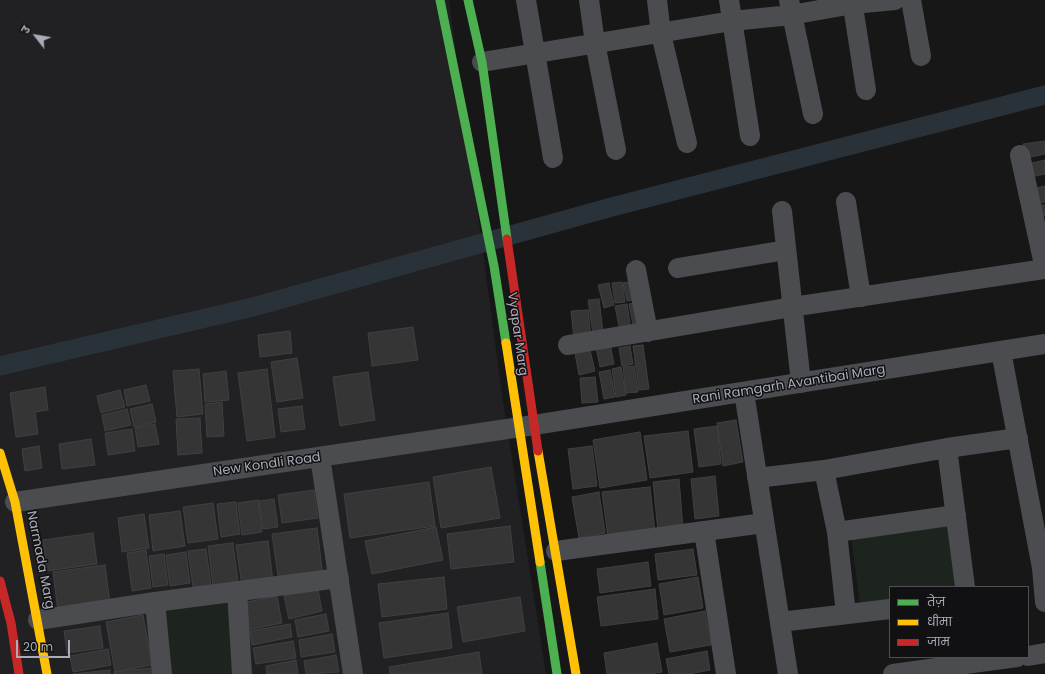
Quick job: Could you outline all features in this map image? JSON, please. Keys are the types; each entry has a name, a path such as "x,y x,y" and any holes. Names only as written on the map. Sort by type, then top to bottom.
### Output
{"street":[{"name":"Vyapar Marg","path":"440,0 526,426 556,551 576,674"},
{"name":"Vyapar Marg","path":"468,0 482,62 503,208 510,262 526,426 557,674"},
{"path":"526,0 553,158"},
{"path":"589,0 595,43 616,150"},
{"path":"657,0 661,34 687,143"},
{"path":"729,0 750,136"},
{"path":"482,62 595,43 661,34 732,21 790,8 852,2 895,0"},
{"path":"910,0 921,56"},
{"path":"852,2 866,90"},
{"path":"790,8 813,114"},
{"path":"568,345 792,307 1045,269 1020,156"},
{"path":"846,202 861,297"},
{"path":"782,211 801,383"},
{"path":"678,268 786,250"},
{"path":"636,270 648,332"},
{"name":"Rani Ramgarh Avantibai Marg","path":"526,426 1045,344"},
{"path":"1001,351 1018,438 1037,498 1045,602"},
{"path":"744,392 788,674"},
{"name":"New Kondli Road","path":"11,503 526,426"},
{"path":"757,478 824,470 947,448 1018,438"},
{"path":"947,448 966,586"},
{"name":"Narmada Marg","path":"0,453 38,620 47,674"},
{"path":"320,457 353,674"},
{"path":"824,470 837,532 846,614"},
{"path":"837,532 956,515"},
{"path":"556,551 764,523"},
{"path":"704,531 726,674"},
{"path":"38,620 156,602 339,578"},
{"path":"0,580 5,624 19,674"},
{"path":"237,591 242,674"},
{"path":"156,602 162,674"},
{"path":"780,622 889,609"},
{"path":"1029,656 1045,653"},
{"path":"902,668 1004,658"}],"shaded area":[{"path":"0,0 449,0 503,401 546,674 0,674"},
{"path":"961,521 970,586 889,586 889,601 860,606 851,536"},
{"path":"231,599 241,674 173,674 164,608"}],"building":[{"path":"1045,141 1045,154 1025,158 1023,144"},
{"path":"1045,160 1045,174 1031,177 1028,164"},
{"path":"1045,186 1045,202 1034,204 1032,189"},
{"path":"1041,205 1045,205 1045,216 1043,216"},
{"path":"634,281 638,299 627,301 623,283"},
{"path":"622,282 625,302 615,303 612,283"},
{"path":"609,283 614,305 604,308 598,285"},
{"path":"599,299 603,332 593,334 588,300"},
{"path":"641,302 645,328 634,330 629,304"},
{"path":"627,304 631,330 620,332 615,306"},
{"path":"588,310 591,338 574,339 571,311"},
{"path":"413,327 418,360 372,366 368,333"},
{"path":"290,331 292,353 260,357 258,335"},
{"path":"610,344 614,364 600,367 596,347"},
{"path":"643,345 649,389 639,390 633,346"},
{"path":"630,346 633,364 622,366 619,348"},
{"path":"590,350 595,371 579,375 575,353"},
{"path":"297,358 303,398 277,402 271,362"},
{"path":"634,366 638,392 626,393 623,367"},
{"path":"621,367 626,395 616,397 612,369"},
{"path":"199,369 203,414 177,417 173,371"},
{"path":"267,369 275,437 247,441 238,373"},
{"path":"610,370 615,397 604,399 599,372"},
{"path":"226,371 229,400 205,402 203,374"},
{"path":"368,372 375,420 340,426 333,377"},
{"path":"595,377 598,402 582,403 580,378"},
{"path":"146,385 150,401 127,406 124,390"},
{"path":"45,387 48,410 35,412 38,434 16,437 10,393"},
{"path":"120,390 125,407 101,413 97,396"},
{"path":"222,402 224,436 207,437 205,404"},
{"path":"152,404 156,422 134,427 130,409"},
{"path":"302,406 305,429 281,432 278,409"},
{"path":"127,409 131,425 105,431 102,415"},
{"path":"200,418 202,453 178,455 176,419"},
{"path":"736,420 743,462 723,466 717,423"},
{"path":"155,424 159,444 138,447 135,428"},
{"path":"717,426 721,464 699,467 694,429"},
{"path":"132,429 135,451 108,455 105,433"},
{"path":"688,431 693,472 650,478 644,436"},
{"path":"640,432 647,480 600,488 593,440"},
{"path":"91,439 95,465 62,469 59,444"},
{"path":"39,446 42,468 25,471 22,449"},
{"path":"592,446 597,486 573,489 568,449"},
{"path":"491,467 500,518 441,528 433,477"},
{"path":"715,476 719,516 695,519 691,479"},
{"path":"679,479 683,528 658,531 653,482"},
{"path":"429,482 435,526 350,538 344,494"},
{"path":"650,487 655,532 608,538 602,492"},
{"path":"314,490 318,518 282,523 278,495"},
{"path":"599,492 605,533 579,538 572,497"},
{"path":"274,499 278,527 263,529 259,501"},
{"path":"258,500 262,532 242,535 238,503"},
{"path":"236,502 240,534 221,537 217,504"},
{"path":"213,503 218,539 188,543 183,507"},
{"path":"180,511 185,546 153,551 149,515"},
{"path":"144,514 149,548 122,552 118,518"},
{"path":"510,526 514,562 451,569 447,534"},
{"path":"436,527 443,560 372,574 365,541"},
{"path":"317,528 323,577 279,583 272,534"},
{"path":"93,533 97,564 47,571 43,540"},
{"path":"268,541 273,581 242,586 236,545"},
{"path":"233,543 238,582 213,586 208,546"},
{"path":"206,549 211,585 193,587 188,551"},
{"path":"693,549 697,575 658,580 655,554"},
{"path":"146,550 151,588 132,591 127,553"},
{"path":"186,552 190,583 170,586 166,555"},
{"path":"164,554 168,585 153,587 149,556"},
{"path":"648,562 651,586 600,593 597,569"},
{"path":"105,565 110,603 58,611 53,572"},
{"path":"444,577 447,609 382,617 378,584"},
{"path":"698,577 703,608 664,615 659,584"},
{"path":"318,589 322,611 289,619 284,596"},
{"path":"655,589 658,619 601,626 597,597"},
{"path":"277,596 282,623 247,630 242,603"},
{"path":"520,597 525,631 463,642 457,607"},
{"path":"705,611 711,645 670,652 664,619"},
{"path":"448,613 452,648 384,658 379,623"},
{"path":"326,614 329,631 298,637 295,620"},
{"path":"143,615 152,665 115,672 106,622"},
{"path":"290,624 292,637 252,645 250,631"},
{"path":"100,626 103,648 67,653 64,631"},
{"path":"332,634 335,652 301,657 299,640"},
{"path":"293,641 296,658 256,664 253,648"},
{"path":"657,643 662,672 650,674 607,674 604,653"},
{"path":"108,649 111,665 73,672 70,656"},
{"path":"707,651 710,670 689,674 669,674 666,659"},
{"path":"479,652 482,674 390,674 389,667"},
{"path":"336,655 339,672 306,674 304,661"},
{"path":"296,660 298,674 267,674 266,666"},
{"path":"151,668 151,674 114,674 114,672"},
{"path":"110,670 110,674 73,674"}],"waterway":[{"path":"0,366 253,307 608,208 1045,95"}],"traffic: fast":[{"path":"440,0 494,266 506,343"},
{"path":"468,0 482,62 507,239"},
{"path":"540,562 557,674"}],"traffic: slow":[{"path":"506,343 540,562"},
{"path":"538,451 576,674"},
{"path":"0,453 15,502 47,674"}],"traffic: jam":[{"path":"507,239 538,451"},
{"path":"0,581 11,623 19,674"}]}
